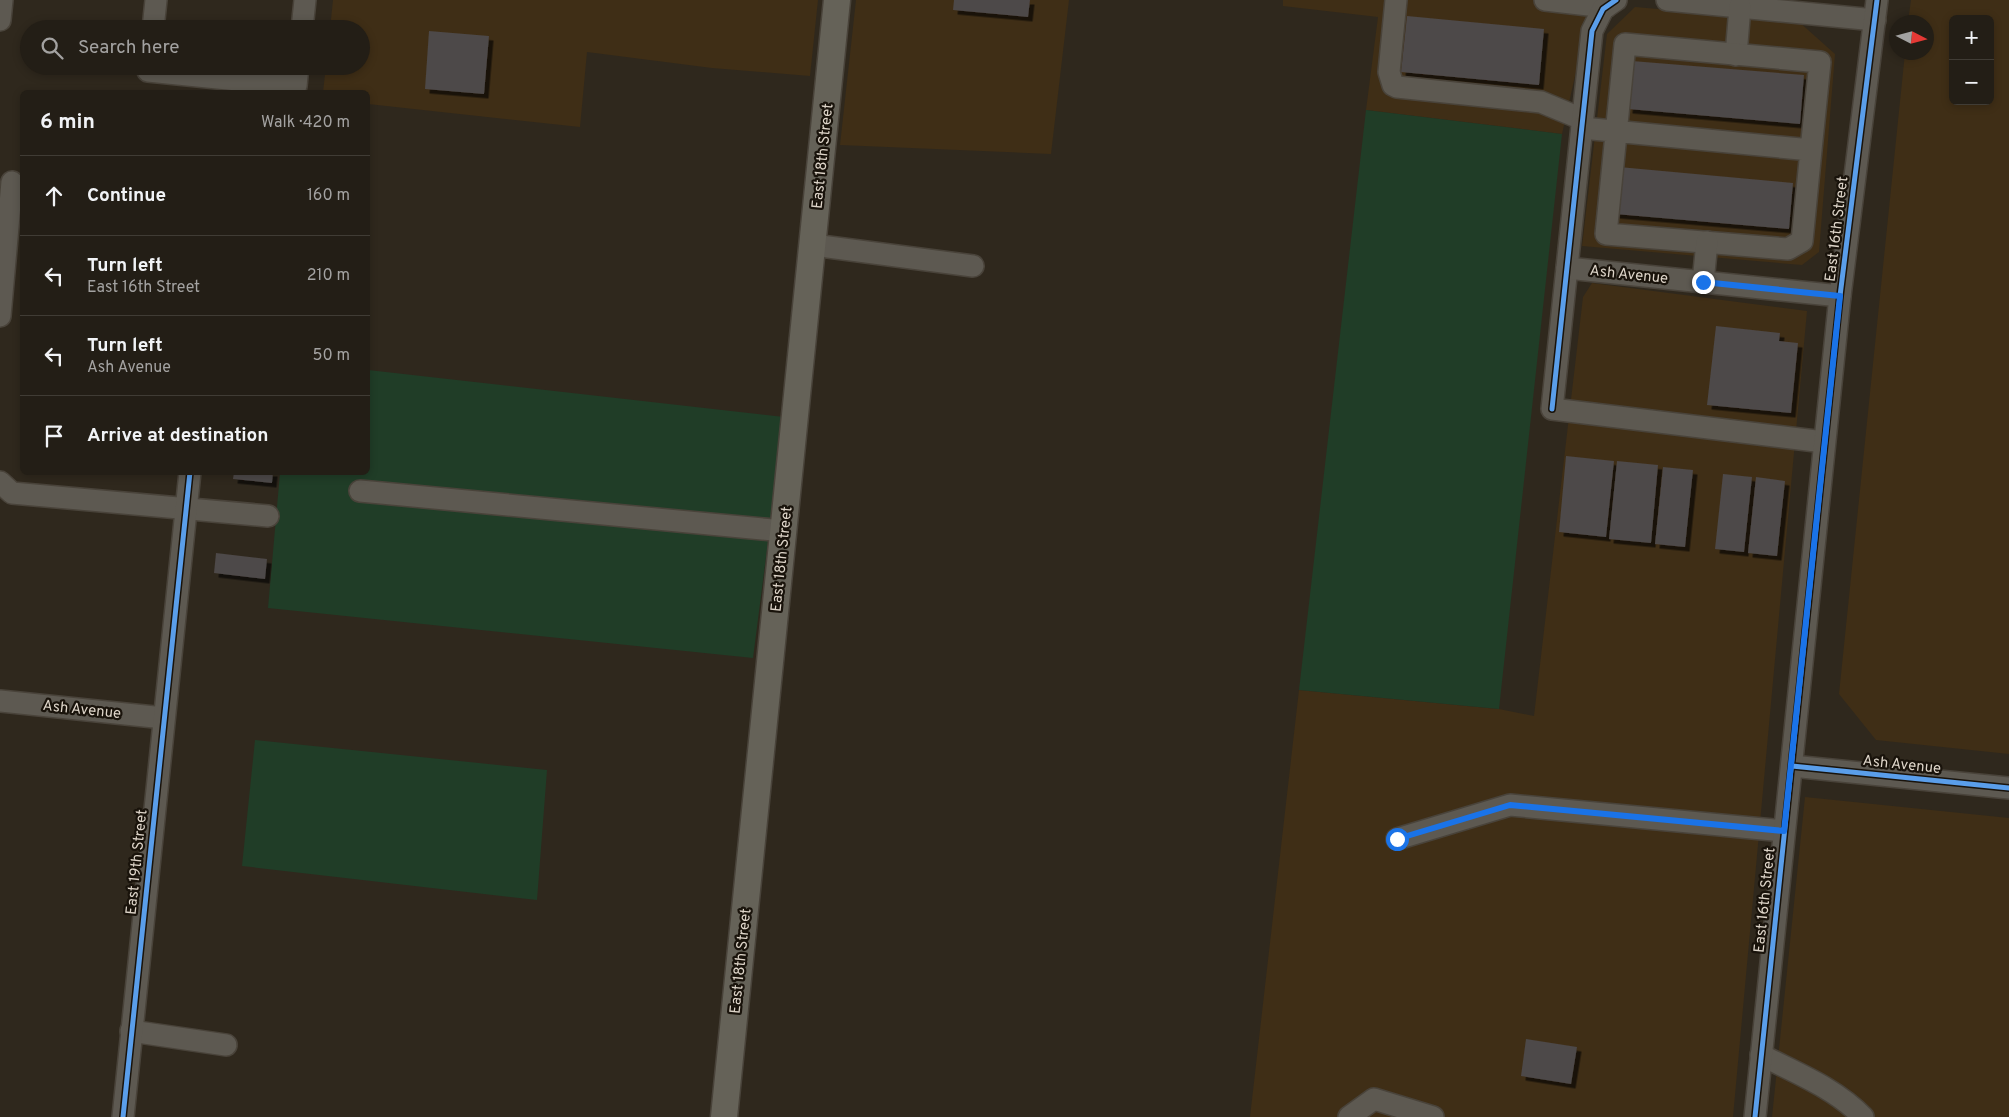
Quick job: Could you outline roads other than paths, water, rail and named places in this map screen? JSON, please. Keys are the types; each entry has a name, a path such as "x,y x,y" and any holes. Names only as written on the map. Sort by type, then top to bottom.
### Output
{"main road":[{"name":"East 18th Street","path":"724,1117 837,0"}],"street":[{"path":"0,20 2,0"},
{"path":"153,20 156,0"},
{"path":"303,20 305,0"},
{"path":"1396,0 1389,72 1393,85 1397,87 1541,102 1582,123 1616,131 1811,150"},
{"path":"1544,0 1611,3"},
{"path":"1667,0 1740,7 1876,10"},
{"path":"1611,3 1603,9 1592,32 1552,409 1824,442"},
{"path":"1736,55 1740,7"},
{"name":"East 16th Street","path":"1755,1117 1824,442 1840,296 1876,10"},
{"path":"1625,44 1736,55 1820,62 1802,241 1788,250 1606,234 1625,44"},
{"path":"187,75 296,86 297,75"},
{"path":"0,316 12,182"},
{"path":"1703,282 1707,242"},
{"path":"812,245 973,266"},
{"name":"Ash Avenue","path":"1567,268 1840,296"},
{"name":"East 19th Street","path":"123,1117 190,475"},
{"path":"0,482 12,493 268,516"},
{"path":"360,491 784,531"},
{"name":"Ash Avenue","path":"0,701 164,718"},
{"name":"Ash Avenue","path":"1792,766 2009,788"},
{"path":"1397,839 1510,805 1784,831"},
{"path":"131,1031 226,1045"},
{"path":"1761,1055 1818,1084 1844,1100 1863,1117"},
{"path":"1350,1117 1374,1099 1433,1117"}]}
